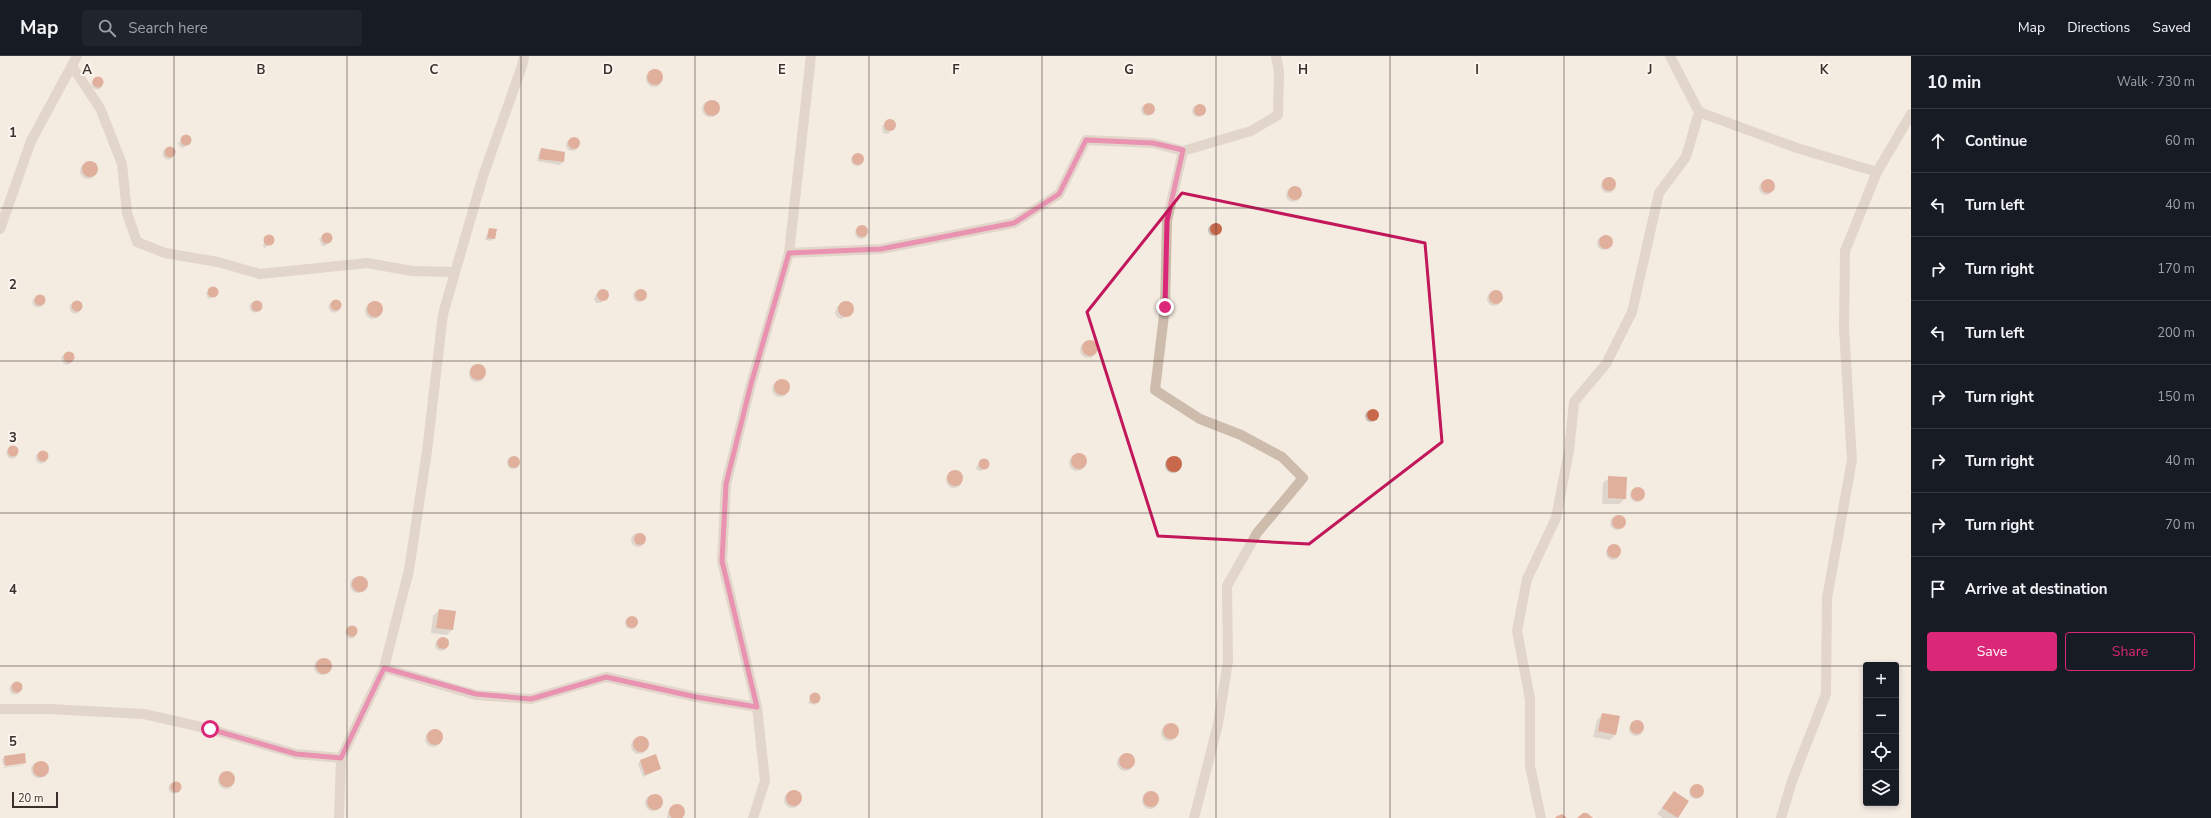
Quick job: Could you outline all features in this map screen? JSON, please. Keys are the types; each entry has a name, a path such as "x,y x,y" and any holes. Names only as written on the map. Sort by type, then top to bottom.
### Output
{"street":[{"path":"0,229 31,141 77,56"},
{"path":"339,818 341,758 384,668 410,570 427,451 443,314 483,176 522,66 524,56"},
{"path":"753,818 765,781 757,707 722,561 726,484 751,384 789,253 811,56"},
{"path":"789,253 881,249 1014,223 1059,194 1086,140 1153,143 1183,150 1251,131 1278,114 1279,71 1276,56"},
{"path":"1670,56 1699,112 1797,148 1877,172"},
{"path":"72,66 100,108 122,164 127,213 137,242 165,253 218,262 260,274 367,263 412,271 455,272"},
{"path":"1541,818 1530,766 1530,699 1517,631 1527,579 1556,518 1569,451 1574,402 1606,364 1632,312 1659,194 1686,157 1699,112"},
{"path":"1781,818 1792,781 1826,694 1827,598 1852,460 1844,329 1845,251 1877,172 1911,114"},
{"path":"1183,150 1167,221 1165,307 1155,390 1200,419 1241,435 1282,456 1303,478 1257,533 1227,586 1228,661 1218,724 1194,818"},
{"path":"384,668 476,694 531,699 606,677 696,697 757,707"},
{"path":"0,709 49,709 144,714 210,729 296,754 341,758"}],"highlighted area":[{"path":"1182,193 1425,243 1442,442 1309,544 1158,536 1087,312"}],"building":[{"path":"652,69 658,69 663,74 661,83 658,85 652,85 647,80 647,74"},
{"path":"98,76 102,78 104,82 102,86 98,88 94,86 92,82 94,78"},
{"path":"709,100 715,100 720,105 718,114 715,116 709,116 704,111 704,105"},
{"path":"1151,103 1154,104 1154,114 1147,115 1144,114 1143,107 1144,104"},
{"path":"1202,104 1205,105 1205,115 1198,116 1195,115 1194,108 1195,105"},
{"path":"892,119 895,120 895,130 888,131 885,130 884,123 885,120"},
{"path":"186,134 190,136 192,140 190,144 186,146 182,144 180,140 182,136"},
{"path":"576,137 579,138 579,148 572,149 569,148 568,141 569,138"},
{"path":"170,146 174,148 176,152 174,156 170,158 166,156 164,152 166,148"},
{"path":"541,148 565,152 564,162 539,159"},
{"path":"860,153 863,154 863,164 856,165 853,164 852,157 853,154"},
{"path":"87,161 93,161 98,166 96,175 93,177 87,177 82,172 82,166"},
{"path":"1609,177 1614,179 1616,184 1614,189 1609,191 1604,189 1602,184 1604,179"},
{"path":"1768,179 1773,181 1775,186 1773,191 1768,193 1763,191 1761,186 1763,181"},
{"path":"1295,186 1300,188 1302,193 1300,198 1295,200 1290,198 1288,193 1290,188"},
{"path":"1218,223 1221,224 1221,234 1214,235 1211,234 1210,227 1211,224"},
{"path":"864,225 867,226 867,236 860,237 857,236 856,229 857,226"},
{"path":"489,228 497,229 495,239 487,238"},
{"path":"327,232 331,234 333,238 331,242 327,244 323,242 321,238 323,234"},
{"path":"269,234 273,236 275,240 273,244 269,246 265,244 263,240 265,236"},
{"path":"1606,235 1611,237 1613,242 1611,247 1606,249 1601,247 1599,242 1601,237"},
{"path":"213,286 217,288 219,292 217,296 213,298 209,296 207,292 209,288"},
{"path":"605,289 608,290 608,300 601,301 598,300 597,293 598,290"},
{"path":"643,289 646,290 646,300 639,301 636,300 635,293 636,290"},
{"path":"1496,290 1501,292 1503,297 1501,302 1496,304 1491,302 1489,297 1491,292"},
{"path":"40,294 44,296 46,300 44,304 40,306 36,304 34,300 36,296"},
{"path":"336,299 340,301 342,305 340,309 336,311 332,309 330,305 332,301"},
{"path":"77,300 81,302 83,306 81,310 77,312 73,310 71,306 73,302"},
{"path":"257,300 261,302 263,306 261,310 257,312 253,310 251,306 253,302"},
{"path":"372,301 378,301 383,306 381,315 378,317 372,317 367,312 367,306"},
{"path":"843,301 849,301 854,306 852,315 849,317 843,317 838,312 838,306"},
{"path":"1087,340 1093,340 1098,345 1096,354 1093,356 1087,356 1082,351 1082,345"},
{"path":"69,351 73,353 75,357 73,361 69,363 65,361 63,357 65,353"},
{"path":"475,364 481,364 486,369 484,378 481,380 475,380 470,375 470,369"},
{"path":"779,379 785,379 790,384 788,393 785,395 779,395 774,390 774,384"},
{"path":"1375,409 1378,410 1378,420 1371,421 1368,420 1367,413 1368,410"},
{"path":"11,446 15,446 17,447 17,455 11,456 8,453 8,449"},
{"path":"43,450 47,452 49,456 47,460 43,462 39,460 37,456 39,452"},
{"path":"1076,453 1082,453 1087,458 1085,467 1082,469 1076,469 1071,464 1071,458"},
{"path":"516,456 519,457 519,467 512,468 509,467 508,460 509,457"},
{"path":"1171,456 1177,456 1182,461 1180,470 1177,472 1171,472 1166,467 1166,461"},
{"path":"982,459 986,459 988,460 988,468 982,469 979,466 979,462"},
{"path":"952,470 958,470 963,475 961,484 958,486 952,486 947,481 947,475"},
{"path":"1608,476 1627,477 1626,499 1608,498"},
{"path":"1638,487 1643,489 1645,494 1643,499 1638,501 1633,499 1631,494 1633,489"},
{"path":"1619,515 1624,517 1626,522 1624,527 1619,529 1614,527 1612,522 1614,517"},
{"path":"642,533 645,534 645,544 638,545 635,544 634,537 635,534"},
{"path":"1614,544 1619,546 1621,551 1619,556 1614,558 1609,556 1607,551 1609,546"},
{"path":"357,576 363,576 368,581 366,590 363,592 357,592 352,587 352,581"},
{"path":"439,609 456,611 453,630 436,628"},
{"path":"634,616 637,617 637,627 630,628 627,627 626,620 627,617"},
{"path":"352,625 356,627 358,631 356,635 352,637 348,635 346,631 348,627"},
{"path":"445,637 448,638 448,648 441,649 438,648 437,641 438,638"},
{"path":"321,658 327,658 332,663 330,672 327,674 321,674 316,669 316,663"},
{"path":"17,681 21,683 23,687 21,691 17,693 13,691 11,687 13,683"},
{"path":"813,693 817,693 819,694 819,702 813,703 810,700 810,696"},
{"path":"1602,713 1620,716 1616,735 1598,731"},
{"path":"1637,720 1642,722 1644,727 1642,732 1637,734 1632,732 1630,727 1632,722"},
{"path":"1168,723 1174,723 1179,728 1177,737 1174,739 1168,739 1163,734 1163,728"},
{"path":"432,729 438,729 443,734 441,743 438,745 432,745 427,740 427,734"},
{"path":"638,736 644,736 649,741 647,750 644,752 638,752 633,747 633,741"},
{"path":"25,753 26,763 5,766 4,756"},
{"path":"1124,753 1130,753 1135,758 1133,767 1130,769 1124,769 1119,764 1119,758"},
{"path":"656,754 661,769 645,775 640,760"},
{"path":"38,761 44,761 49,766 47,775 44,777 38,777 33,772 33,766"},
{"path":"224,771 230,771 235,776 233,785 230,787 224,787 219,782 219,776"},
{"path":"176,781 180,783 182,787 180,791 176,793 172,791 170,787 172,783"},
{"path":"1697,784 1702,786 1704,791 1702,796 1697,798 1692,796 1690,791 1692,786"},
{"path":"791,790 797,790 802,795 800,804 797,806 791,806 786,801 786,795"},
{"path":"1148,791 1154,791 1159,796 1157,805 1154,807 1148,807 1143,802 1143,796"},
{"path":"1674,791 1689,801 1678,818 1662,808"},
{"path":"652,794 658,794 663,799 661,808 658,810 652,810 647,805 647,799"},
{"path":"677,804 684,809 684,815 680,819 674,819 669,812 674,805"},
{"path":"1583,813 1587,813 1593,818 1577,818"},
{"path":"1562,814 1567,818 1555,818 1557,816"}],"route":[{"path":"210,729 296,754 341,758 384,668 476,694 531,699 606,677 696,697 757,707 722,561 726,484 751,384 789,253 881,249 1014,223 1059,194 1086,140 1153,143 1183,150 1167,221 1165,307"}]}
